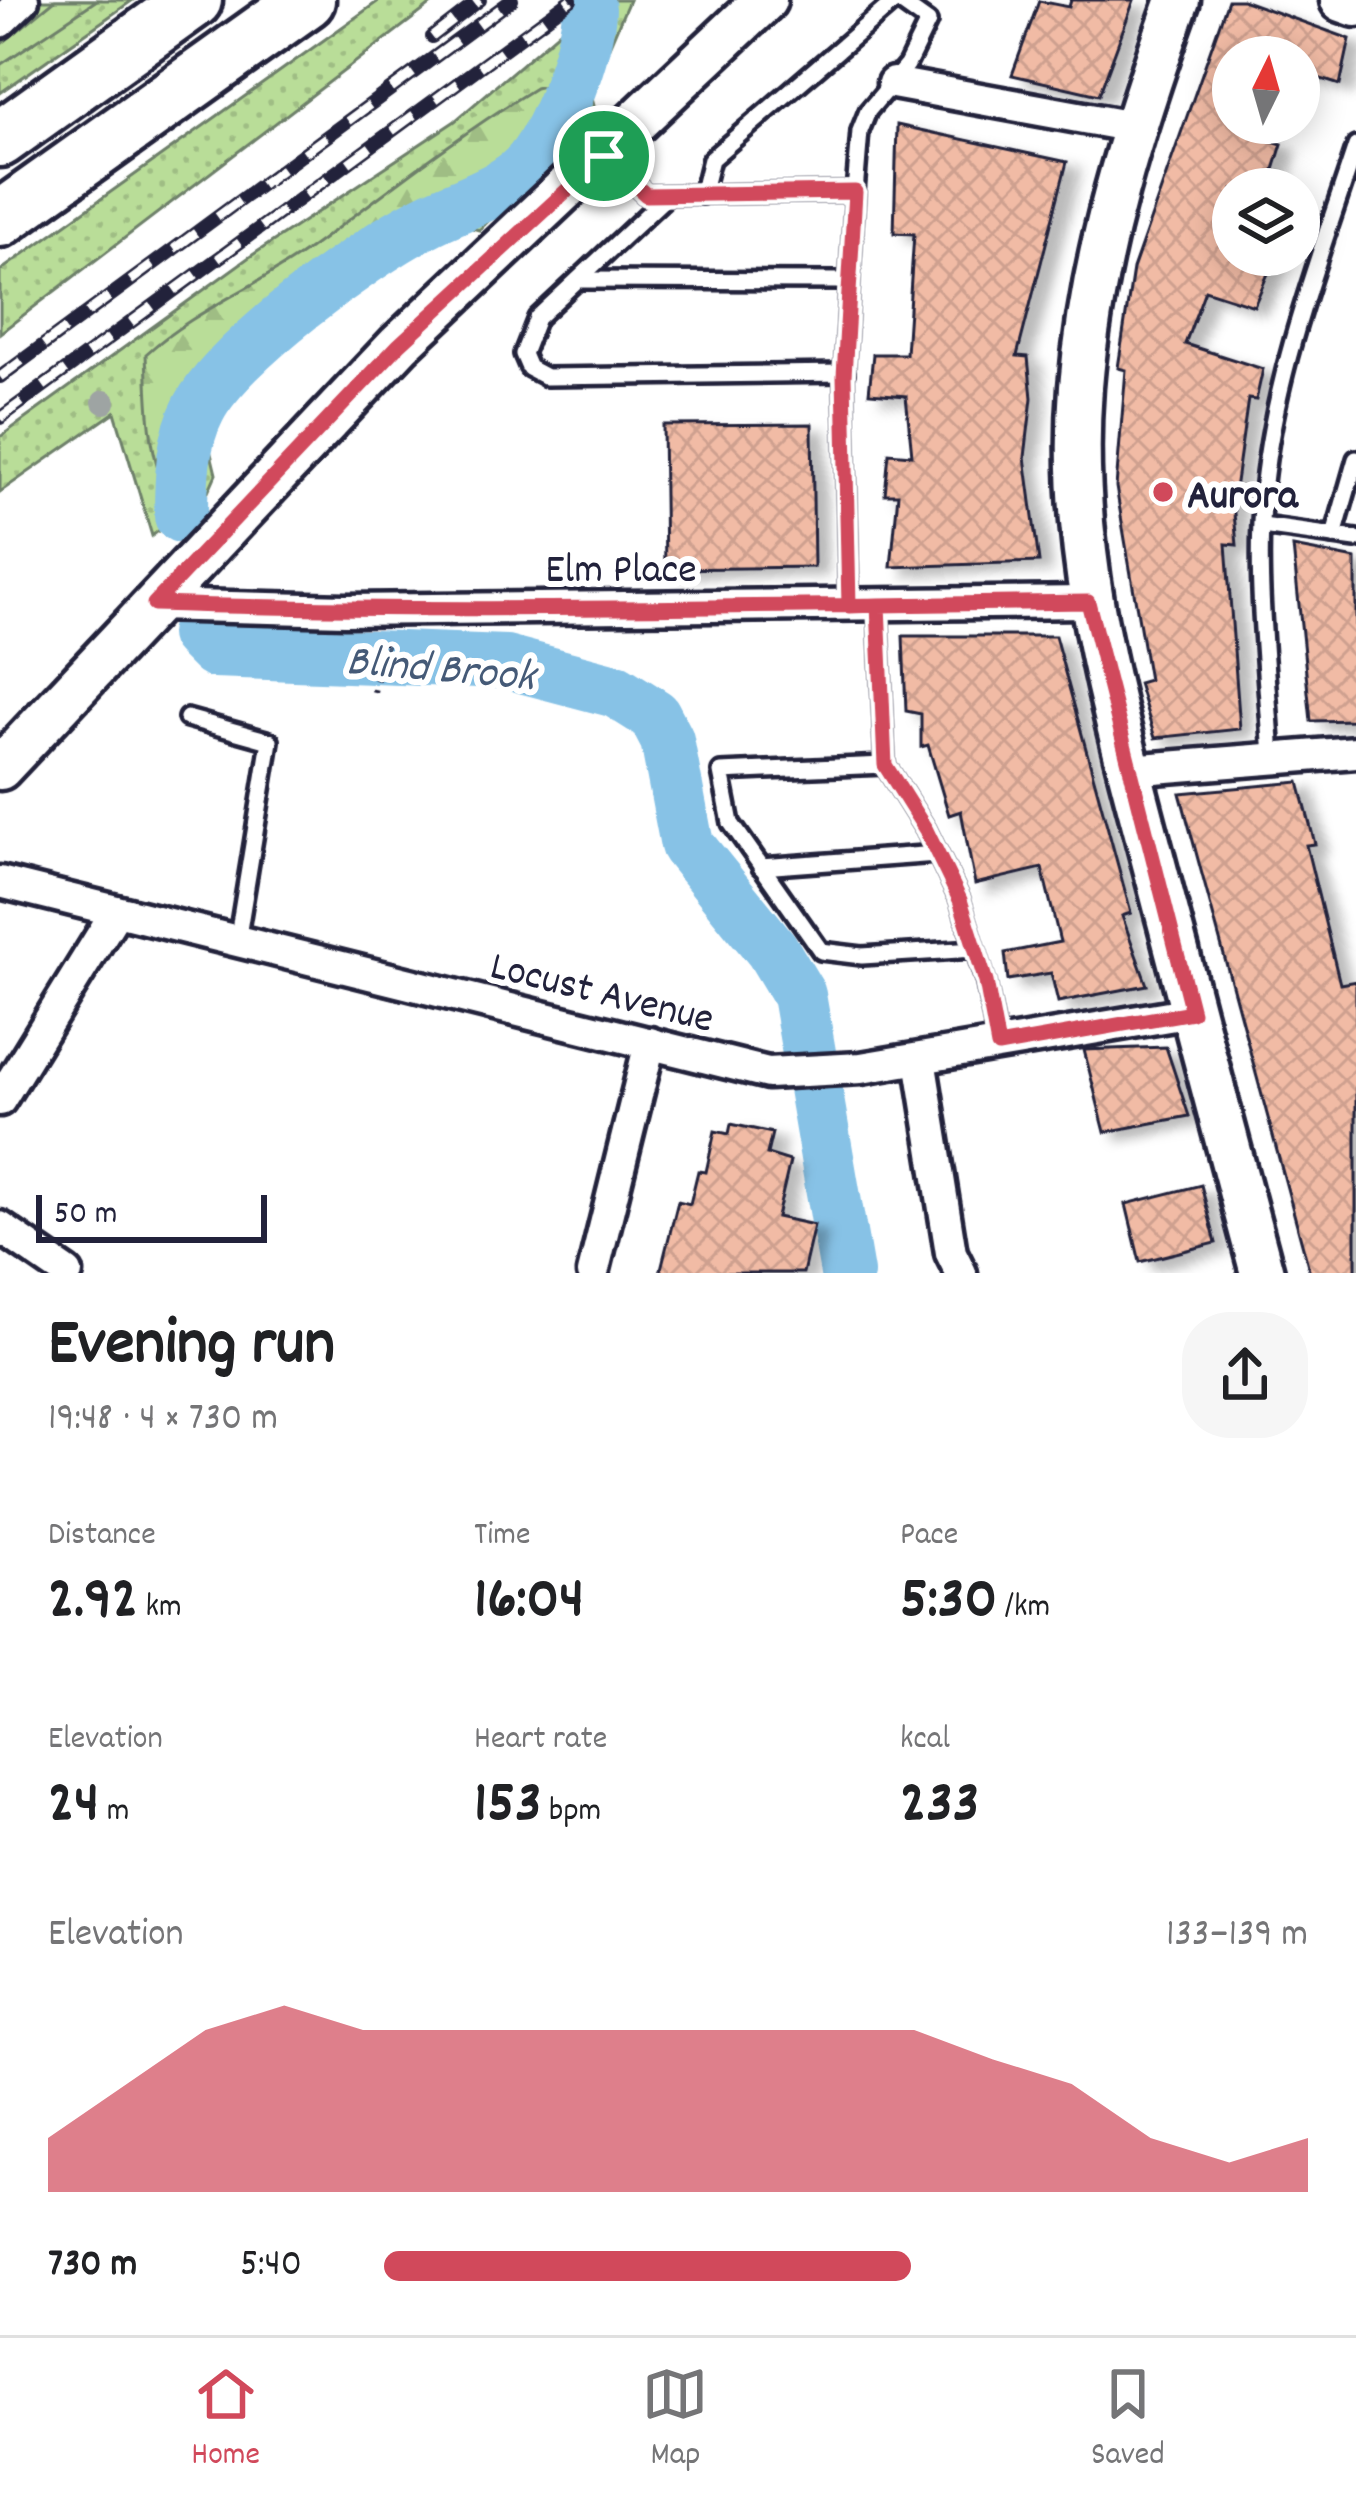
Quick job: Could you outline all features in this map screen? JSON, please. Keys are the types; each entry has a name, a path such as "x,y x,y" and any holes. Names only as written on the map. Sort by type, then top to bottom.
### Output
{"highway":[{"path":"0,139 194,0"},
{"path":"0,219 307,0"}],"main road":[{"path":"0,768 411,332 604,156 765,0"},
{"path":"1178,0 1133,127 1100,258 1081,387 1079,502 1088,602 1262,1273"},
{"path":"1342,0 1356,5"}],"street":[{"path":"0,22 23,0"},
{"path":"893,82 1133,127"},
{"name":"Elm Place","path":"154,604 345,610 1088,602"},
{"path":"1129,770 1356,752"},
{"name":"Locust Avenue","path":"0,882 768,1073 861,1068 1192,1012"},
{"path":"0,1100 116,911"},
{"path":"593,1273 650,1043"},
{"path":"920,1059 951,1253 961,1273"},
{"path":"0,1227 67,1273"}],"lane":[{"path":"702,195 711,159 896,0 928,22 860,130 845,373 864,606 885,765 937,854 975,949 998,1046"},
{"path":"1272,759 1262,526 1265,472 1294,338 1356,148"},
{"path":"604,156 646,195 855,192"},
{"path":"668,195 527,335 523,354 529,368 546,377 845,373"},
{"path":"578,280 849,281"},
{"path":"1334,536 1356,459"},
{"path":"1262,526 1356,539"},
{"path":"187,718 270,741 237,942"},
{"path":"885,765 721,772 730,823 821,951 862,956 975,949"},
{"path":"761,867 937,854"}],"path":[{"path":"374,692 387,631"}],"green space":[{"path":"39,0 133,0 0,93 0,34"},
{"path":"55,0 97,0 0,65 0,45"},
{"path":"380,0 437,0 0,333 0,271"},
{"path":"596,0 629,0 590,91 597,117 479,230 445,220 276,352 233,393 209,445 216,474 208,492 152,536 115,412 0,492 0,437 248,258 455,121"},
{"path":"548,85 580,103 578,119 496,201 429,225 223,389 212,439 190,464 193,485 175,505 154,452 146,354 186,324 295,259 479,125 535,88"}],"building":[{"path":"1071,0 1134,0 1099,95 1012,75 1039,1 1069,7"},
{"path":"1228,0 1242,0 1350,39 1340,85 1320,79 1320,36 1215,36"},
{"path":"1212,45 1212,144 1282,144 1275,168 1212,168 1212,276 1267,276 1254,306 1205,290 1185,344 1263,369 1256,400 1248,399 1233,503 1237,545 1226,544 1240,729 1155,738 1138,683 1149,680 1116,487 1126,370 1118,368 1133,269"},
{"path":"897,125 1067,162 1017,356 1028,357 1032,398 1025,457 1039,562 891,567 898,494 885,494 889,453 912,455 906,396 869,393 873,354 906,354 914,234 894,233"},
{"path":"812,424 814,567 665,569 663,425"},
{"path":"1293,547 1356,559 1356,720 1311,721"},
{"path":"903,636 1055,636 1131,913 1122,916 1147,985 1058,1002 1051,973 1008,980 1005,953 1060,942 1042,868 975,884 961,811 949,815 928,745 921,747 921,714 906,711"},
{"path":"1299,782 1315,844 1306,845 1340,984 1356,981 1356,1273 1310,1273 1180,793"},
{"path":"1166,1047 1189,1116 1105,1132 1084,1050"},
{"path":"731,1124 772,1133 767,1154 790,1161 777,1217 814,1225 803,1273 660,1273 678,1201 690,1204 698,1171 706,1172 715,1131 729,1134"},
{"path":"1201,1185 1216,1243 1140,1262 1126,1204"}],"waterway":[{"name":"Blind Brook","path":"181,516 189,434 214,386 267,333 366,257 422,223 503,185 526,168 568,93 589,9"},
{"name":"Blind Brook","path":"197,634 214,651 506,662 616,691 654,715 667,740 687,845 772,950 799,995 847,1273"}],"railway":[{"path":"432,37 480,0"},
{"path":"0,377 512,0"},
{"path":"0,418 571,0"}],"place":[{"name":"Aurora","path":"1163,492"}],"route":[{"path":"604,156 437,307 154,604 345,610 849,606 878,605 1088,602 1192,1012 998,1046 986,982 960,900 926,830 885,765 878,605 849,606 844,376 855,192 646,195 604,156"}]}
